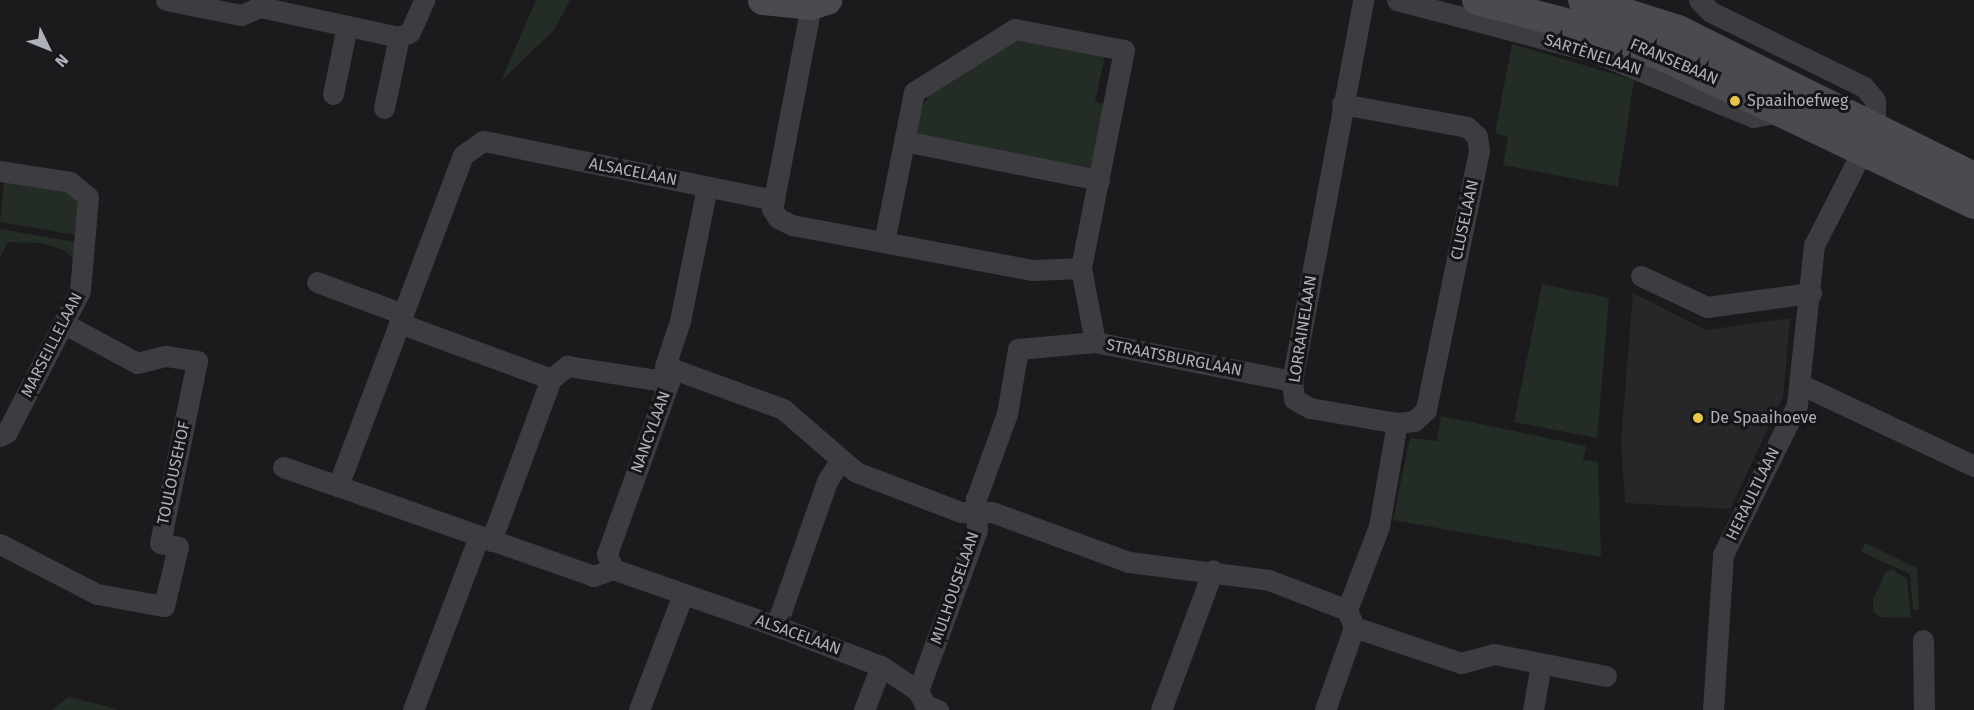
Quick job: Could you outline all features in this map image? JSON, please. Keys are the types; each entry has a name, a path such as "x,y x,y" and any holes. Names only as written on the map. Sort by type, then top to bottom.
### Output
{"street":[{"path":"166,0 241,15 260,8 399,37 410,33 424,0"},
{"path":"763,0 817,2 772,209 778,218 792,225 1033,270 1081,268"},
{"name":"LORRAINELAAN","path":"1363,0 1292,381 1294,399 1310,408 1397,423"},
{"name":"SARTÈNELAAN","path":"1397,0 1594,52 1753,117 1784,111"},
{"name":"FRANSEBAAN","path":"1477,0 1550,16 1643,16 1784,111 1868,138 1974,177"},
{"name":"FRANSEBAAN","path":"1583,0 1643,16 1868,138 1974,204"},
{"path":"1699,2 1864,87 1875,100 1868,138"},
{"path":"333,94 347,26"},
{"name":"STRAATSBURGLAAN","path":"885,242 914,92 1015,29 1131,52 1099,180 1081,268 1095,342 1292,381"},
{"path":"384,108 399,37"},
{"name":"CLUSELAAN","path":"1342,104 1467,127 1477,136 1479,151 1426,410 1414,421 1397,423"},
{"name":"HERAULTLAAN","path":"1713,710 1722,555 1802,385 1814,245 1868,138"},
{"name":"ALSACELAAN","path":"338,486 463,155 483,141 774,200"},
{"path":"904,141 1099,180"},
{"name":"MARSEILLELAAN","path":"0,171 70,182 88,197 85,267 80,291 65,324 7,432 0,436"},
{"name":"NANCYLAAN","path":"613,569 607,554 667,374 707,187"},
{"path":"1641,276 1707,307 1811,293"},
{"path":"317,282 551,379"},
{"name":"TOULOUSEHOF","path":"0,544 97,594 164,606 178,547 160,543 197,361 165,356 138,363 65,324"},
{"name":"MULHOUSELAAN","path":"918,691 977,530 976,499 1007,414 1018,349 1095,342"},
{"path":"413,710 551,379 567,366 667,374 783,409 840,461 856,472 961,512 992,512 1129,562 1213,570 1269,580 1351,619 1461,663 1494,654 1606,676"},
{"path":"1802,385 1974,466"},
{"path":"1325,710 1379,526 1397,423"},
{"path":"776,626 827,481 840,461"},
{"name":"ALSACELAAN","path":"284,467 593,576 613,569 776,626 881,666 918,691 925,705 939,710"},
{"path":"1161,710 1213,570"},
{"path":"639,710 683,594"},
{"path":"1923,640 1924,710"},
{"path":"1533,710 1541,664"},
{"path":"864,710 881,666"}],"shaded area":[{"path":"536,0 570,0 554,30 501,81"},
{"path":"1011,37 1105,55 1095,102 1105,104 1092,168 913,135 918,112 935,88"},
{"path":"1512,44 1634,80 1618,187 1503,165 1508,137 1495,133"},
{"path":"4,180 74,194 79,199 75,235 0,222"},
{"path":"0,229 80,243 80,266 64,250 42,243 8,242 0,258"},
{"path":"1542,284 1609,298 1597,438 1514,422"},
{"name":"De Spaaihoeve","path":"1633,293 1706,330 1790,318 1783,397 1730,509 1625,503 1621,440"},
{"path":"1441,416 1586,446 1583,460 1598,462 1601,557 1393,520 1410,438 1437,441"},
{"path":"1865,543 1917,568 1919,610 1913,610 1910,574 1861,552"},
{"path":"1892,569 1907,579 1911,618 1879,617 1873,612 1873,599 1886,571"},
{"path":"68,697 102,705 117,710 52,710"}],"place":[{"name":"Spaaihoefweg","path":"1735,101"},
{"name":"De Spaaihoeve","path":"1698,418"}]}
